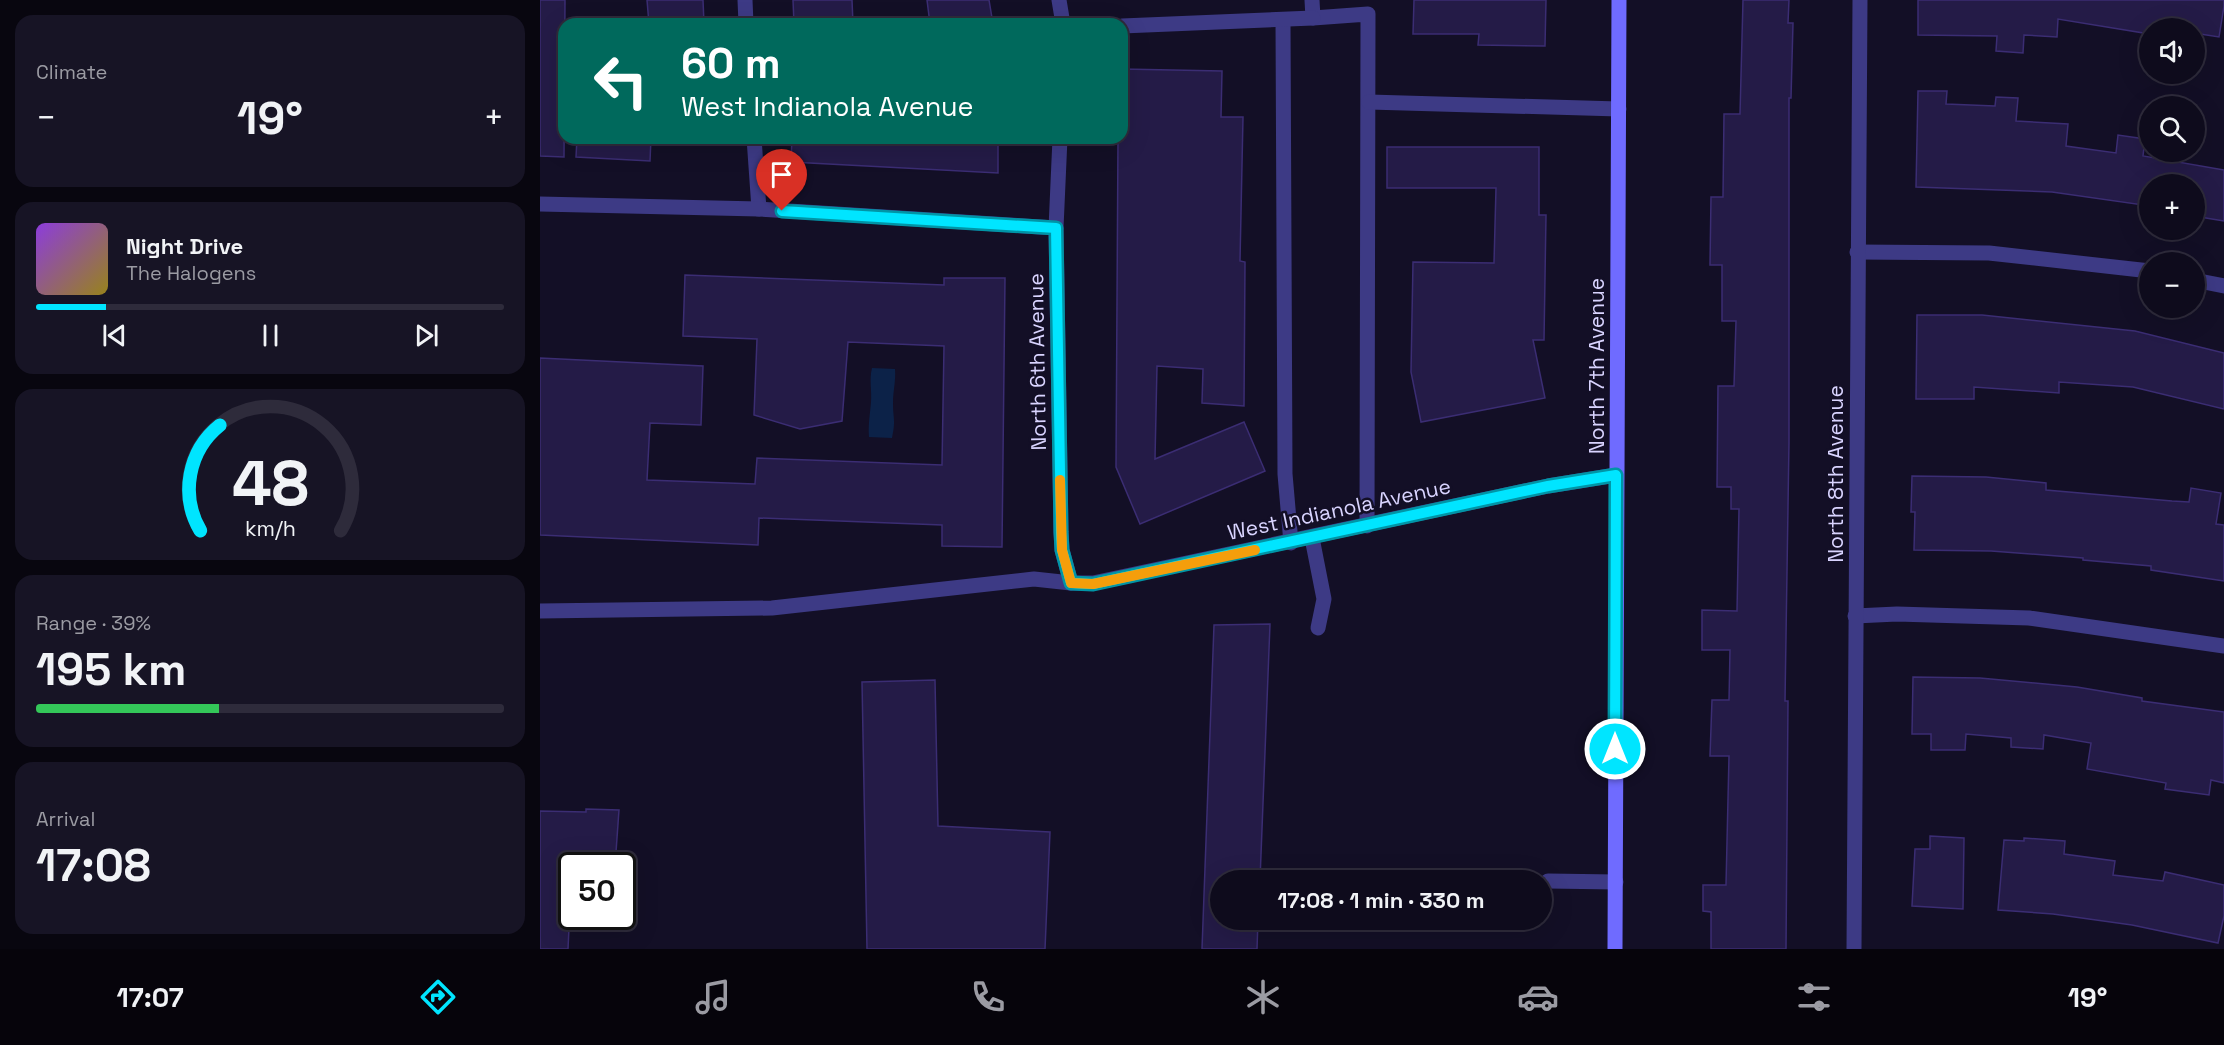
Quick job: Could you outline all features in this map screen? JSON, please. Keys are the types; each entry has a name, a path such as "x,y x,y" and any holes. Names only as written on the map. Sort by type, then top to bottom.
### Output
{"main road":[{"name":"North 7th Avenue","path":"1615,949 1619,0"}],"street":[{"path":"745,0 746,18"},
{"path":"1059,0 1062,18"},
{"path":"1312,0 1313,18"},
{"name":"North 8th Avenue","path":"1854,949 1860,0"},
{"path":"1128,26 1283,21 1368,14 1367,526"},
{"path":"1283,21 1285,474 1291,543"},
{"path":"1369,102 1619,109"},
{"path":"754,144 759,209"},
{"name":"North 6th Avenue","path":"1060,144 1056,228 1061,532 1062,550 1071,583"},
{"path":"540,204 759,209 1056,228"},
{"path":"1857,252 1989,253 2139,271"},
{"path":"2205,282 2224,286"},
{"name":"West Indianola Avenue","path":"540,611 564,613 772,608 1034,579 1093,584 1548,486 1616,475"},
{"path":"1312,538 1324,599 1318,628"},
{"path":"1855,616 1897,614 2029,618 2224,645"},
{"path":"1552,881 1616,882"}],"water":[{"path":"872,368 895,369 892,438 869,437"}],"building":[{"path":"540,0 565,0 565,18 558,18 558,144 564,144 564,157 540,156"},
{"path":"647,0 703,0 704,18 648,18"},
{"path":"793,0 852,0 853,18 794,18"},
{"path":"927,0 989,0 992,18 929,18"},
{"path":"1414,0 1546,0 1545,46 1478,45 1479,34 1413,34"},
{"path":"1743,0 1789,0 1788,23 1793,23 1791,98 1789,98 1789,442 1785,701 1788,701 1786,949 1711,949 1711,912 1703,911 1703,885 1726,885 1729,756 1710,756 1712,700 1729,700 1730,650 1702,650 1702,610 1737,611 1739,509 1731,509 1731,487 1717,487 1718,386 1734,386 1736,321 1722,321 1722,265 1710,265 1711,197 1723,197 1724,114 1740,114"},
{"path":"1918,0 2224,0 2219,37 2205,35 2205,18 2139,18 2139,32 2058,19 2057,37 2024,35 2023,53 1996,51 1997,36 1918,35"},
{"path":"1128,69 1222,71 1221,117 1243,117 1240,261 1245,262 1244,406 1202,403 1203,369 1157,366 1155,459 1244,422 1265,471 1140,524 1116,467 1118,144 1128,144"},
{"path":"1918,91 1947,91 1946,104 1995,106 1996,97 2018,98 2016,121 2068,124 2066,146 2116,153 2118,135 2139,138 2139,162 2178,162 2224,170 2224,221 2205,218 2205,174 2139,174 2139,204 2052,192 1916,187"},
{"path":"577,144 651,144 650,161 576,157"},
{"path":"792,144 998,144 998,173 791,162"},
{"path":"1387,147 1539,147 1539,215 1546,215 1544,340 1533,340 1545,398 1421,422 1411,372 1413,262 1494,263 1496,188 1387,188"},
{"path":"685,275 944,285 944,278 1005,278 1002,547 942,546 942,525 759,518 758,545 540,535 540,358 703,366 701,425 650,423 647,480 755,484 757,458 942,465 944,346 848,342 842,421 800,429 754,415 757,339 683,336"},
{"path":"1917,315 1982,315 2135,331 2224,353 2224,409 2133,387 2059,382 2059,393 1974,387 1974,399 1916,399"},
{"path":"1912,476 1986,477 2046,483 2046,490 2189,502 2191,488 2221,493 2216,524 2224,525 2224,581 2151,570 2151,566 2083,560 2083,558 1991,551 1914,550 1915,512 1911,512"},
{"path":"1270,624 1260,870 1210,870 1210,930 1258,930 1257,949 1202,949 1214,625"},
{"path":"1913,677 1980,678 2077,687 2142,698 2142,701 2224,712 2224,783 2211,780 2209,795 2165,789 2166,783 2087,769 2091,743 2044,735 2043,749 2011,747 2011,738 1966,734 1965,750 1931,750 1931,734 1912,734"},
{"path":"935,680 938,826 1050,832 1045,949 867,949 862,682"},
{"path":"586,809 619,810 616,852 558,852 558,930 569,930 568,949 540,949 540,811 586,812"},
{"path":"1930,836 1964,838 1963,909 1912,906 1915,849 1930,849"},
{"path":"2024,838 2065,841 2064,854 2115,861 2113,875 2163,881 2165,872 2224,885 2224,916 2218,943 2132,925 2053,914 1998,910 2004,840 2024,841"}],"slow traffic":[{"path":"1060,480 1062,550 1071,583 1093,584 1255,550"}],"route":[{"path":"782,211 1056,228 1061,532 1062,550 1071,583 1093,584 1548,486 1616,475 1615,749"}]}
